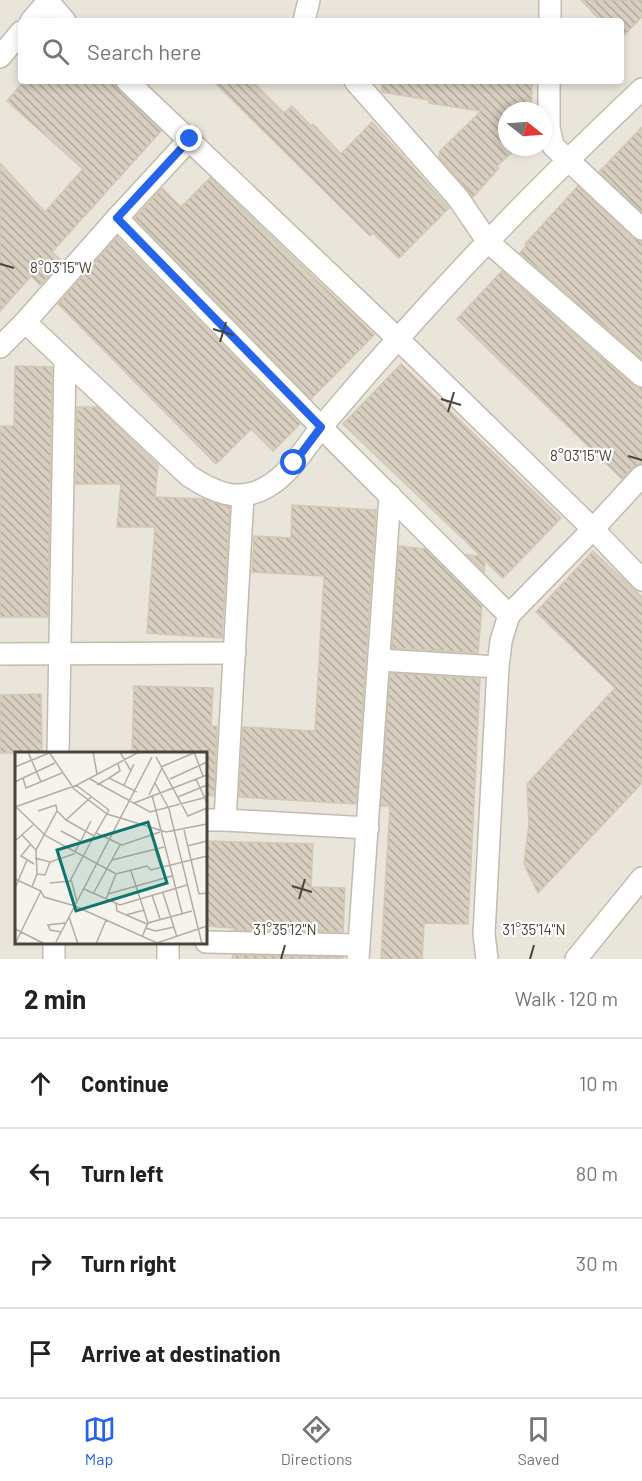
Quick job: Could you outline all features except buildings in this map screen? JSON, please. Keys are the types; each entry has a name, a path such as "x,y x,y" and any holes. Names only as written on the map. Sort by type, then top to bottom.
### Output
{"street":[{"path":"33,18 48,0 63,18"},
{"path":"305,18 309,0"},
{"path":"550,0 550,18"},
{"path":"0,57 18,36"},
{"path":"130,84 398,339 593,529 642,580"},
{"path":"359,84 458,198 488,242 642,376"},
{"path":"549,84 549,126 553,146 642,229"},
{"path":"25,322 189,476 208,488 226,494 243,495 263,489 278,480 294,463 321,427 398,339 488,242 567,160 642,89"},
{"path":"0,347 190,139"},
{"path":"117,218 509,615"},
{"path":"58,752 65,361"},
{"path":"487,959 484,934 498,668 501,641 509,615 642,476"},
{"path":"243,495 235,653 215,820 368,828"},
{"path":"207,942 359,952 390,495"},
{"path":"0,654 235,653"},
{"path":"379,660 498,668"},
{"path":"576,959 642,878"}],"shaded area":[{"path":"0,0 642,0 642,959 0,959"}],"route":[{"path":"190,139 117,218 321,427 294,463"}]}
